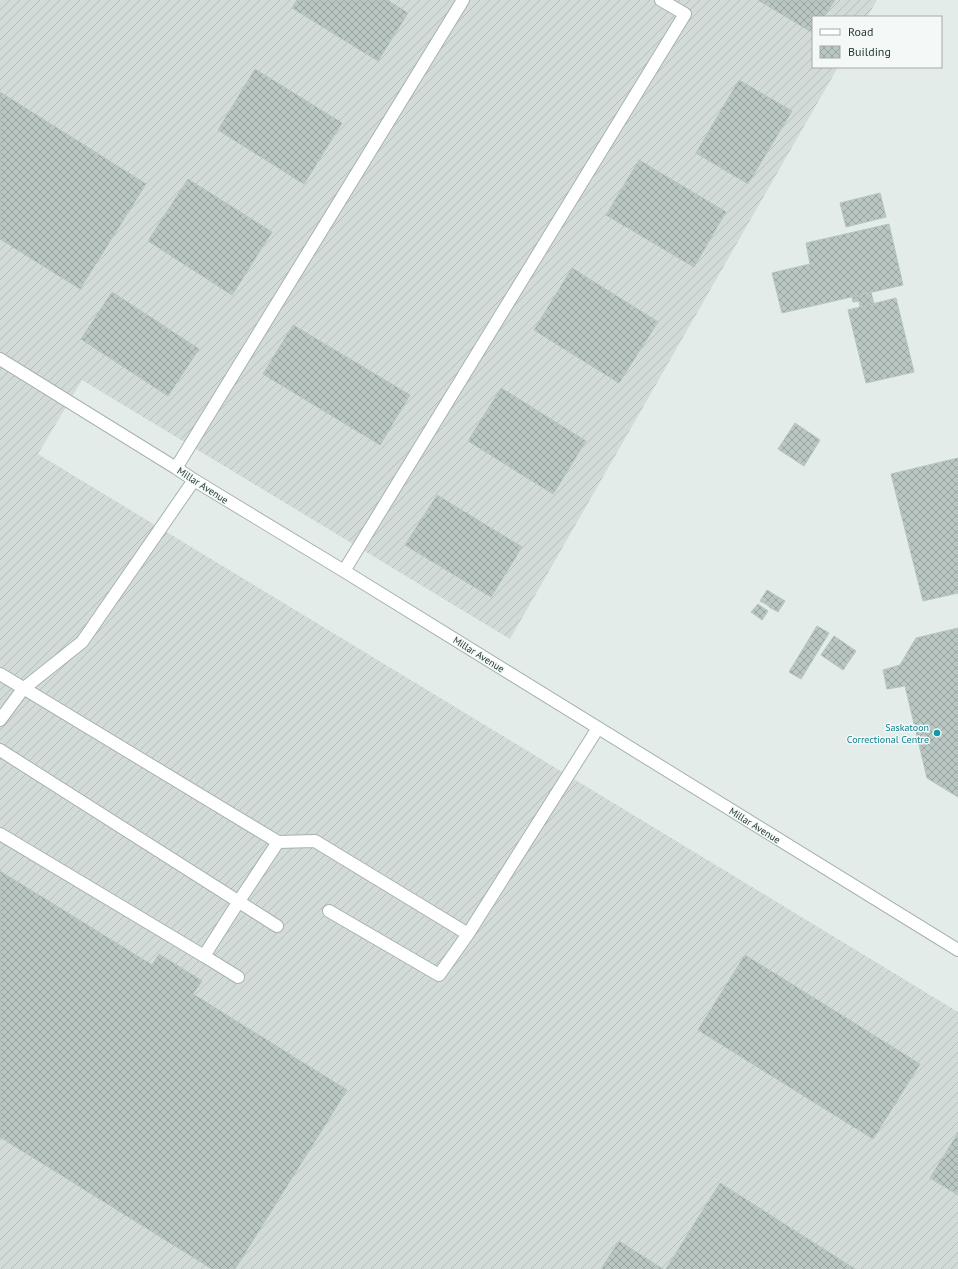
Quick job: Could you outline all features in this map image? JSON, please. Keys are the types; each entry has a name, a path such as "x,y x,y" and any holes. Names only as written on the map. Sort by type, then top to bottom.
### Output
{"street":[{"path":"176,468 463,0"},
{"path":"344,571 685,14 661,0"},
{"name":"Millar Avenue","path":"0,359 958,950"},
{"path":"0,720 23,689 82,642 194,480"},
{"path":"0,674 278,842 315,841 468,934"},
{"path":"329,911 439,975 468,934 598,728"},
{"path":"0,750 277,926"},
{"path":"0,834 238,977"},
{"path":"204,956 278,842"}],"shaded area":[{"path":"0,0 877,0 868,16 812,16 812,68 837,68 510,639 82,380 38,454 958,1012 958,1269 0,1269"}],"building":[{"path":"297,0 387,0 408,13 378,61 292,8"},
{"path":"758,0 835,0 825,16 812,16 812,32"},
{"path":"255,69 342,123 304,184 218,130"},
{"path":"739,80 792,111 748,184 696,153"},
{"path":"0,92 146,184 80,289 0,239"},
{"path":"639,160 726,212 694,267 606,215"},
{"path":"188,179 272,232 232,295 148,241"},
{"path":"880,193 886,217 846,227 840,203"},
{"path":"889,224 903,285 782,313 772,273 810,264 806,243"},
{"path":"572,268 658,322 619,383 534,330"},
{"path":"112,292 199,349 168,396 81,339"},
{"path":"871,292 874,304 860,307 859,301 853,302 852,297"},
{"path":"896,298 914,372 866,383 848,310"},
{"path":"293,325 410,395 380,445 263,374"},
{"path":"501,388 586,441 553,494 468,441"},
{"path":"795,423 820,440 804,466 778,449"},
{"path":"958,458 958,593 923,601 891,474"},
{"path":"437,495 522,547 491,597 405,545"},
{"path":"767,590 775,595 769,606 760,601"},
{"path":"775,595 785,601 778,612 769,607"},
{"path":"758,604 768,611 762,620 751,612"},
{"path":"817,626 829,633 801,679 789,672"},
{"name":"Saskatoon Correctional Centre","path":"958,628 958,797 927,778 905,686 887,689 883,670 900,665 916,638"},
{"path":"834,636 856,651 843,670 821,655"},
{"path":"0,871 152,965 159,954 202,981 193,994 347,1090 235,1269 212,1269 0,1137"},
{"path":"745,955 920,1064 873,1139 698,1030"},
{"path":"958,1133 958,1195 930,1178"},
{"path":"720,1183 855,1269 666,1269"},
{"path":"619,1241 663,1269 601,1269"}],"place":[{"name":"Saskatoon Correctional Centre","path":"937,733"}]}
